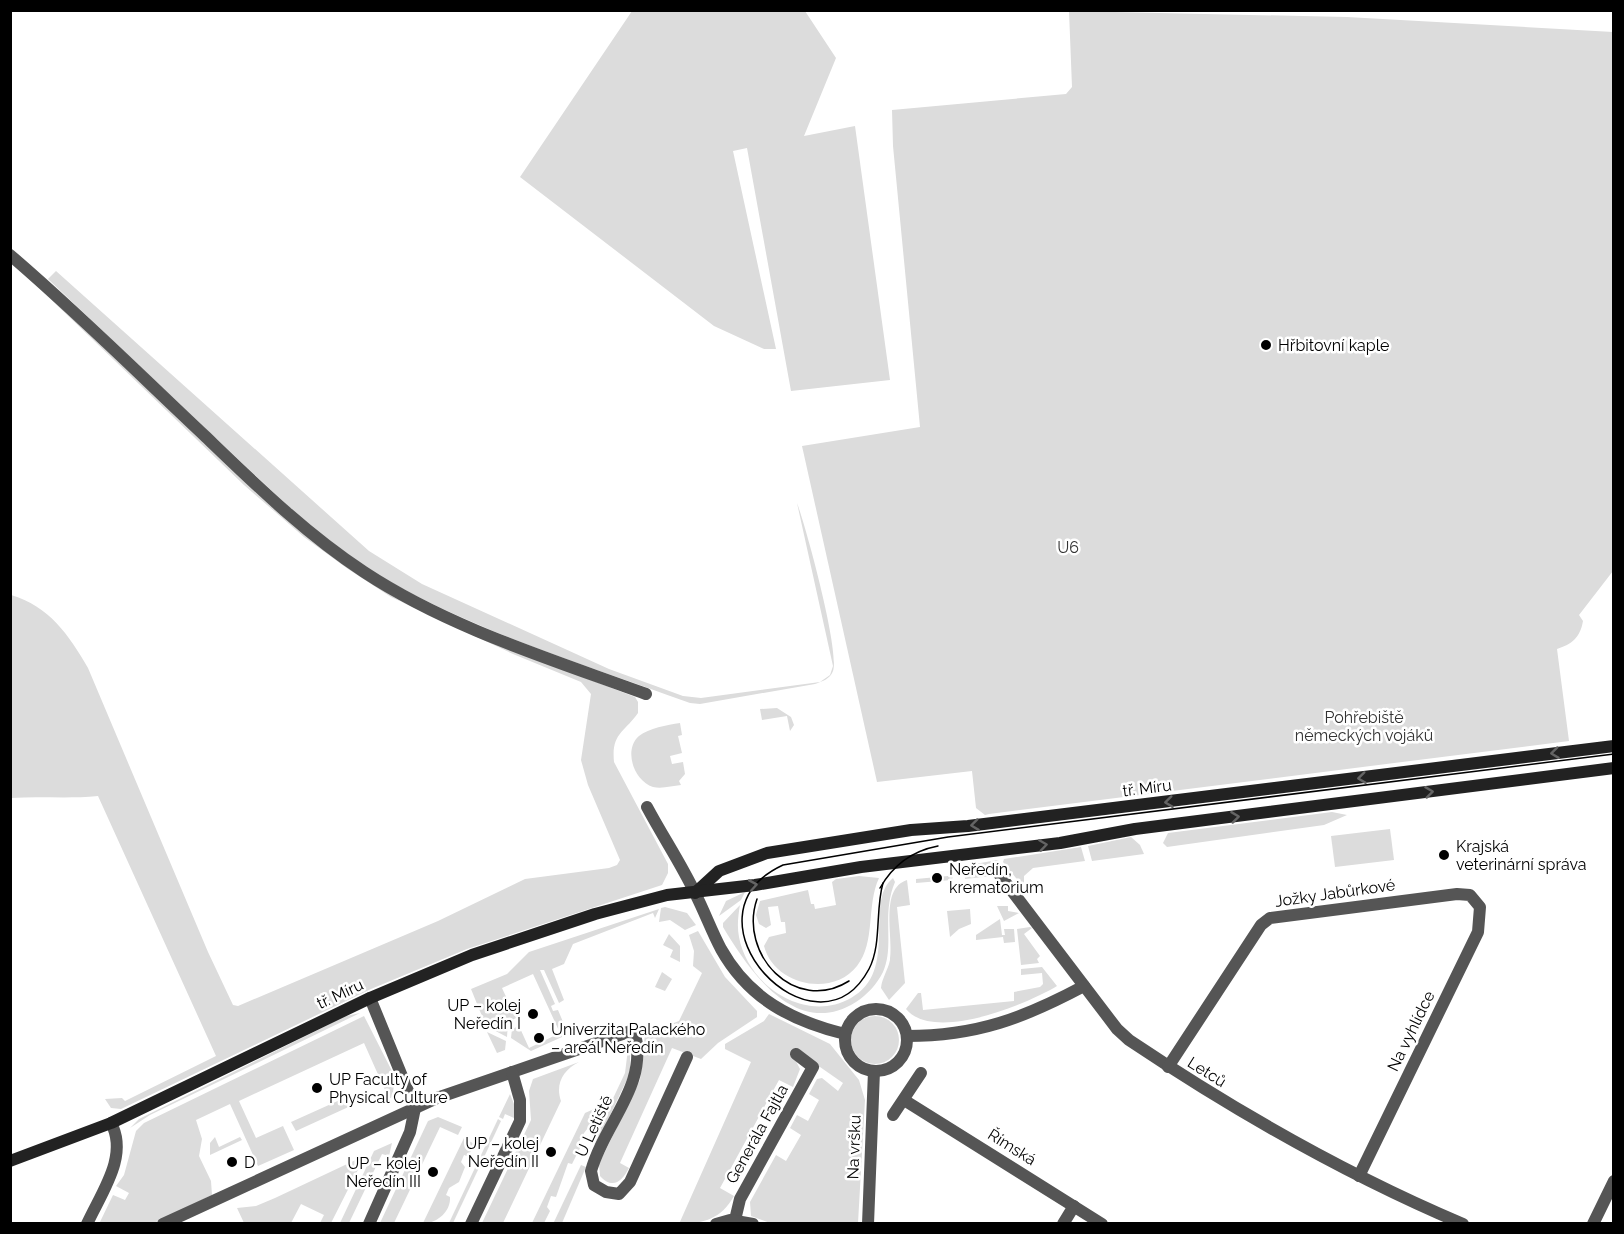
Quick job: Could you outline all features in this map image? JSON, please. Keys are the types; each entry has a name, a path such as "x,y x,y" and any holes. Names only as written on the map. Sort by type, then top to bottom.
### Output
{"main road":[{"name":"tř. Míru","path":"695,892 713,875 726,867 781,850 920,829 980,825 1614,746"},
{"name":"tř. Míru","path":"10,1161 111,1123 370,998 472,955 563,924 657,897 854,868 1059,843 1135,829 1614,768"}],"street":[{"path":"10,255 61,298 311,535 341,557 394,590 465,625 646,694"},
{"path":"646,807 695,892 726,958 752,990 790,1016 845,1034"},
{"name":"Letců","path":"996,870 1122,1035 1238,1111 1404,1199 1463,1224"},
{"name":"Jožky Jabůrkové","path":"1168,1067 1261,925 1270,918 1457,894 1470,895 1475,899"},
{"name":"Na vyhlídce","path":"1359,1176 1478,932 1481,913 1475,899"},
{"path":"907,1036 957,1033 1001,1024 1038,1010 1084,986"},
{"path":"369,1224 410,1132 415,1108 370,998"},
{"path":"877,1009 893,1014 901,1022 907,1036 906,1047 898,1062 885,1070 874,1071 862,1068 853,1061 845,1046 845,1034 857,1016 877,1009"},
{"name":"U Letiště","path":"163,1224 415,1108 634,1030 638,1050 637,1071 591,1171 594,1185 606,1192 619,1194 630,1182 687,1057"},
{"name":"Generála Fajtla","path":"735,1220 740,1199 813,1067 795,1054"},
{"name":"Na vršku","path":"867,1224 874,1071"},
{"path":"471,1224 520,1121 520,1100 512,1072"},
{"path":"893,1115 921,1073"},
{"name":"Římská","path":"904,1100 1102,1224"},
{"path":"87,1224 118,1151 117,1136 111,1123"},
{"path":"1593,1224 1614,1181"},
{"path":"1063,1224 1074,1206"},
{"path":"716,1224 735,1220 753,1224"}],"green space":[{"path":"632,11 805,11 836,58 804,136 855,126 890,380 791,391 747,148 733,151 776,349 764,349 714,326 520,177"},
{"path":"1069,11 1347,17 1613,32 1613,571 1579,615 1583,621 1577,636 1567,645 1557,649 1569,741 985,815 976,808 972,771 877,782 802,446 920,427 893,146 892,110 1066,94 1072,87"},
{"path":"11,261 296,528 338,561 400,601 510,649 635,697 638,702 638,713 617,739 614,762 668,864 668,873 662,885 467,949 371,989 121,1109 111,1108 105,1099 122,1098 125,1101 216,1056 98,796 11,798 11,595 36,606 57,623 88,668 208,952 233,1005 238,1006 438,921 525,879 609,868 617,865 620,860 588,785 581,760 591,694 581,682 513,654 391,597 348,569 304,537 244,485"},
{"path":"56,271 369,551 422,584 609,669 683,696 701,698 820,682 830,675 833,666 797,503 827,615 834,659 832,674 821,682 815,684 700,704 690,703 529,645 412,594 356,561 321,535 287,505 48,279"},
{"path":"777,708 791,717 794,725 790,731 787,716 762,720 760,709"},
{"path":"680,723 682,735 678,736 682,753 670,756 672,764 683,762 685,774 679,781 681,785 663,788 646,784 636,772 631,757 634,742 648,731"},
{"path":"1332,812 1347,815 1324,825 1167,847 1163,843 1168,833"},
{"path":"1390,829 1394,860 1335,867 1331,836"},
{"path":"1131,837 1140,845 1144,854 1092,861 1088,846"},
{"path":"1081,847 1085,861 1033,868 1024,876 1024,888 1003,862 1004,859"},
{"path":"999,861 987,868 992,876 965,879 964,866"},
{"path":"954,871 952,880 916,883 916,879 948,876"},
{"path":"859,876 879,878 873,900 867,946 857,966 846,976 833,982 819,984 805,983 779,970 770,959 764,946 769,937 786,933 785,922 781,922 778,906 768,907 771,925 766,928 759,924 756,915 760,901 808,890 811,904 814,904 815,909 836,905 832,882 836,879"},
{"path":"893,878 895,882 889,906 888,951 883,972 864,996 834,1012 814,1013 795,1007 777,996 761,981 723,927 723,923 740,905 739,937 754,971 766,985 781,996 798,1003 815,1006 833,1005 851,998 866,986 874,971 878,954 881,903 885,889"},
{"path":"907,880 910,905 897,907 905,983 889,1000 881,988 891,951 890,903 898,885"},
{"path":"745,892 741,900 719,916 726,901"},
{"path":"997,906 1008,906 1008,911 1019,913 1004,921"},
{"path":"661,908 687,913 696,925 685,930 670,920 659,922"},
{"path":"659,909 655,918 653,913 573,944 564,964 552,969 564,1000 559,1003 544,970 540,970 555,1004 551,1006 553,1011 558,1010 566,1029 562,1037 531,1051 511,1038 512,1029 519,1026 529,1048 560,1033 533,974 502,988 516,1018 508,1022 507,1037 486,1026 471,989 507,974 529,952"},
{"path":"970,909 971,924 959,929 950,937 947,911"},
{"path":"1000,919 1002,935 1005,935 1004,929 1014,929 1015,942 1004,943 1003,937 976,940 976,935"},
{"path":"1032,928 1024,934 1040,956 1037,959 1039,963 1021,965 1017,929"},
{"path":"698,931 725,977 757,1011 757,1017 718,1043 701,1059 672,1048 620,1163 629,1168 620,1180 609,1182 600,1176 599,1164 640,1080 645,1034 679,1021 702,973 693,966 694,951 689,935"},
{"path":"669,934 680,946 680,962 670,957 673,950 663,945"},
{"path":"1042,967 1057,986 1025,1002 981,1017 937,1022 919,1019 906,1009 918,993 921,993 923,1010 1014,1001 1014,992 1040,987 1043,984 1042,973 1021,975 1021,969"},
{"path":"662,972 672,979 665,991 655,987"},
{"path":"360,1013 150,1115 130,1128 139,1119 346,1016"},
{"path":"769,1014 830,1044 859,1080 865,1100 858,1223 770,1223 751,1216 750,1202 776,1155 786,1161 801,1135 790,1128 797,1115 808,1121 819,1100 809,1094 817,1079 822,1078 838,1091 843,1083 797,1051 794,1057 800,1069 793,1087 779,1080 720,1188 734,1196 729,1204 718,1215 704,1221 679,1224 751,1062 725,1049 725,1044 764,1021"},
{"path":"364,1016 394,1075 390,1077 394,1086 392,1097 389,1099 364,1043 239,1101 256,1138 283,1126 294,1150 258,1166 230,1104 196,1120 202,1139 199,1156 211,1181 212,1195 154,1223 99,1224 113,1195 125,1200 129,1193 116,1186 124,1175 136,1131 144,1123"},
{"path":"875,1016 892,1023 899,1040 892,1057 875,1064 858,1057 851,1040 858,1023"},
{"path":"487,1032 506,1041 505,1050 497,1053"},
{"path":"630,1047 630,1073 596,1145 592,1143 625,1073"},
{"path":"579,1062 562,1078 559,1089 561,1101 503,1223 482,1223 531,1120 529,1091 533,1079"},
{"path":"510,1094 514,1104 514,1118 505,1114 503,1119 499,1117"},
{"path":"351,1095 355,1104 296,1131 291,1122"},
{"path":"594,1109 596,1115 579,1142 581,1146 572,1164 568,1163 556,1197 551,1196 547,1207 550,1211 544,1223 532,1223 585,1113"},
{"path":"438,1117 462,1127 458,1135 440,1127 394,1223 380,1223 428,1121"},
{"path":"498,1119 501,1121 453,1223 449,1223"},
{"path":"215,1137 219,1147 240,1137 242,1140 210,1155 210,1143"},
{"path":"464,1138 476,1145 467,1156 464,1155 461,1162 465,1167 459,1182 449,1188 446,1195 450,1197 448,1208 438,1219 423,1223"},
{"path":"392,1143 389,1156 382,1154 349,1223 340,1223 374,1151"},
{"path":"362,1157 363,1160 331,1223 320,1223 324,1215 301,1204 291,1223 244,1223 237,1208 256,1206"},
{"path":"581,1165 586,1167 562,1223 553,1224"}],"tram line":[{"path":"883,883 873,959 869,969 846,995 818,1002 789,993 764,974 747,947 742,917 753,888 783,865 948,837 1614,754"},
{"path":"880,888 891,872 904,860 920,851 938,846"},
{"path":"757,899 753,920 756,940 764,958 776,973 791,984 809,990 829,989 849,981"}],"place":[{"name":"Hřbitovní kaple","path":"1266,345"},
{"name":"Krajská veterinární správa","path":"1444,855"},
{"name":"Neředín, krematorium","path":"937,878"},
{"name":"UP – kolej Neředín I","path":"533,1014"},
{"name":"Univerzita Palackého – areál Neředín","path":"539,1038"},
{"name":"UP Faculty of Physical Culture","path":"317,1088"},
{"name":"UP – kolej Neředín II","path":"551,1152"},
{"name":"D","path":"232,1162"},
{"name":"UP – kolej Neředín III","path":"433,1172"}],"park label":[{"name":"U6","path":"1068,547"},
{"name":"Pohřebiště německých vojáků","path":"1364,726"}]}
